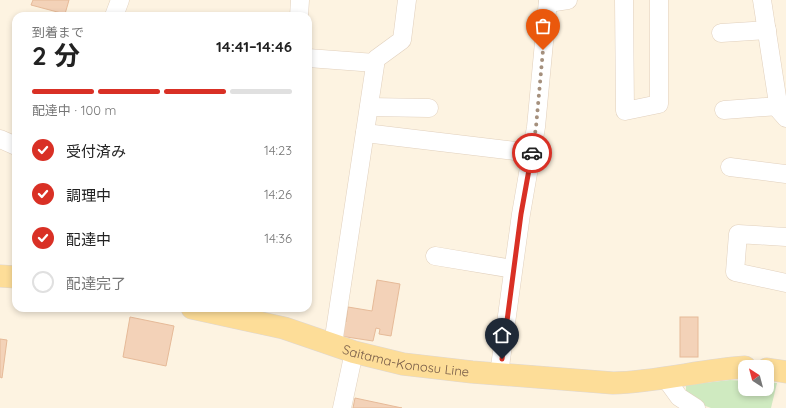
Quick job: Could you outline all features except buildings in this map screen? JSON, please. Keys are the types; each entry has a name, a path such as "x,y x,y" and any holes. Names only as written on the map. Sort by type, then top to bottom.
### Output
{"main road":[{"path":"0,276 12,277"},
{"name":"Saitama-Konosu Line","path":"213,312 254,320 333,344 354,352 422,367 613,383 666,379 713,370 738,368"},
{"path":"774,370 786,372"}],"street":[{"path":"116,12 120,0"},
{"path":"299,12 300,0"},
{"path":"333,344 375,63 376,59 402,40 407,0"},
{"path":"500,374 513,269 536,127 548,2 568,0"},
{"path":"624,0 625,111 659,104 659,0"},
{"path":"724,110 782,112 762,0"},
{"path":"721,33 767,30"},
{"path":"312,58 375,63"},
{"path":"369,107 429,108"},
{"path":"365,133 532,153"},
{"path":"0,139 12,144"},
{"path":"730,168 786,174"},
{"path":"786,237 738,234 735,272 786,283"},
{"path":"435,256 513,269"},
{"path":"342,408 354,352"},
{"path":"666,379 679,396 692,407"}],"green space":[{"path":"730,380 738,381 738,396 774,396 771,408 711,408 700,404 686,395 686,385"},
{"path":"774,383 777,383 774,396"}],"way so far":[{"path":"532,153 536,127 543,50"}],"route":[{"path":"502,359 521,214 532,153"}]}
